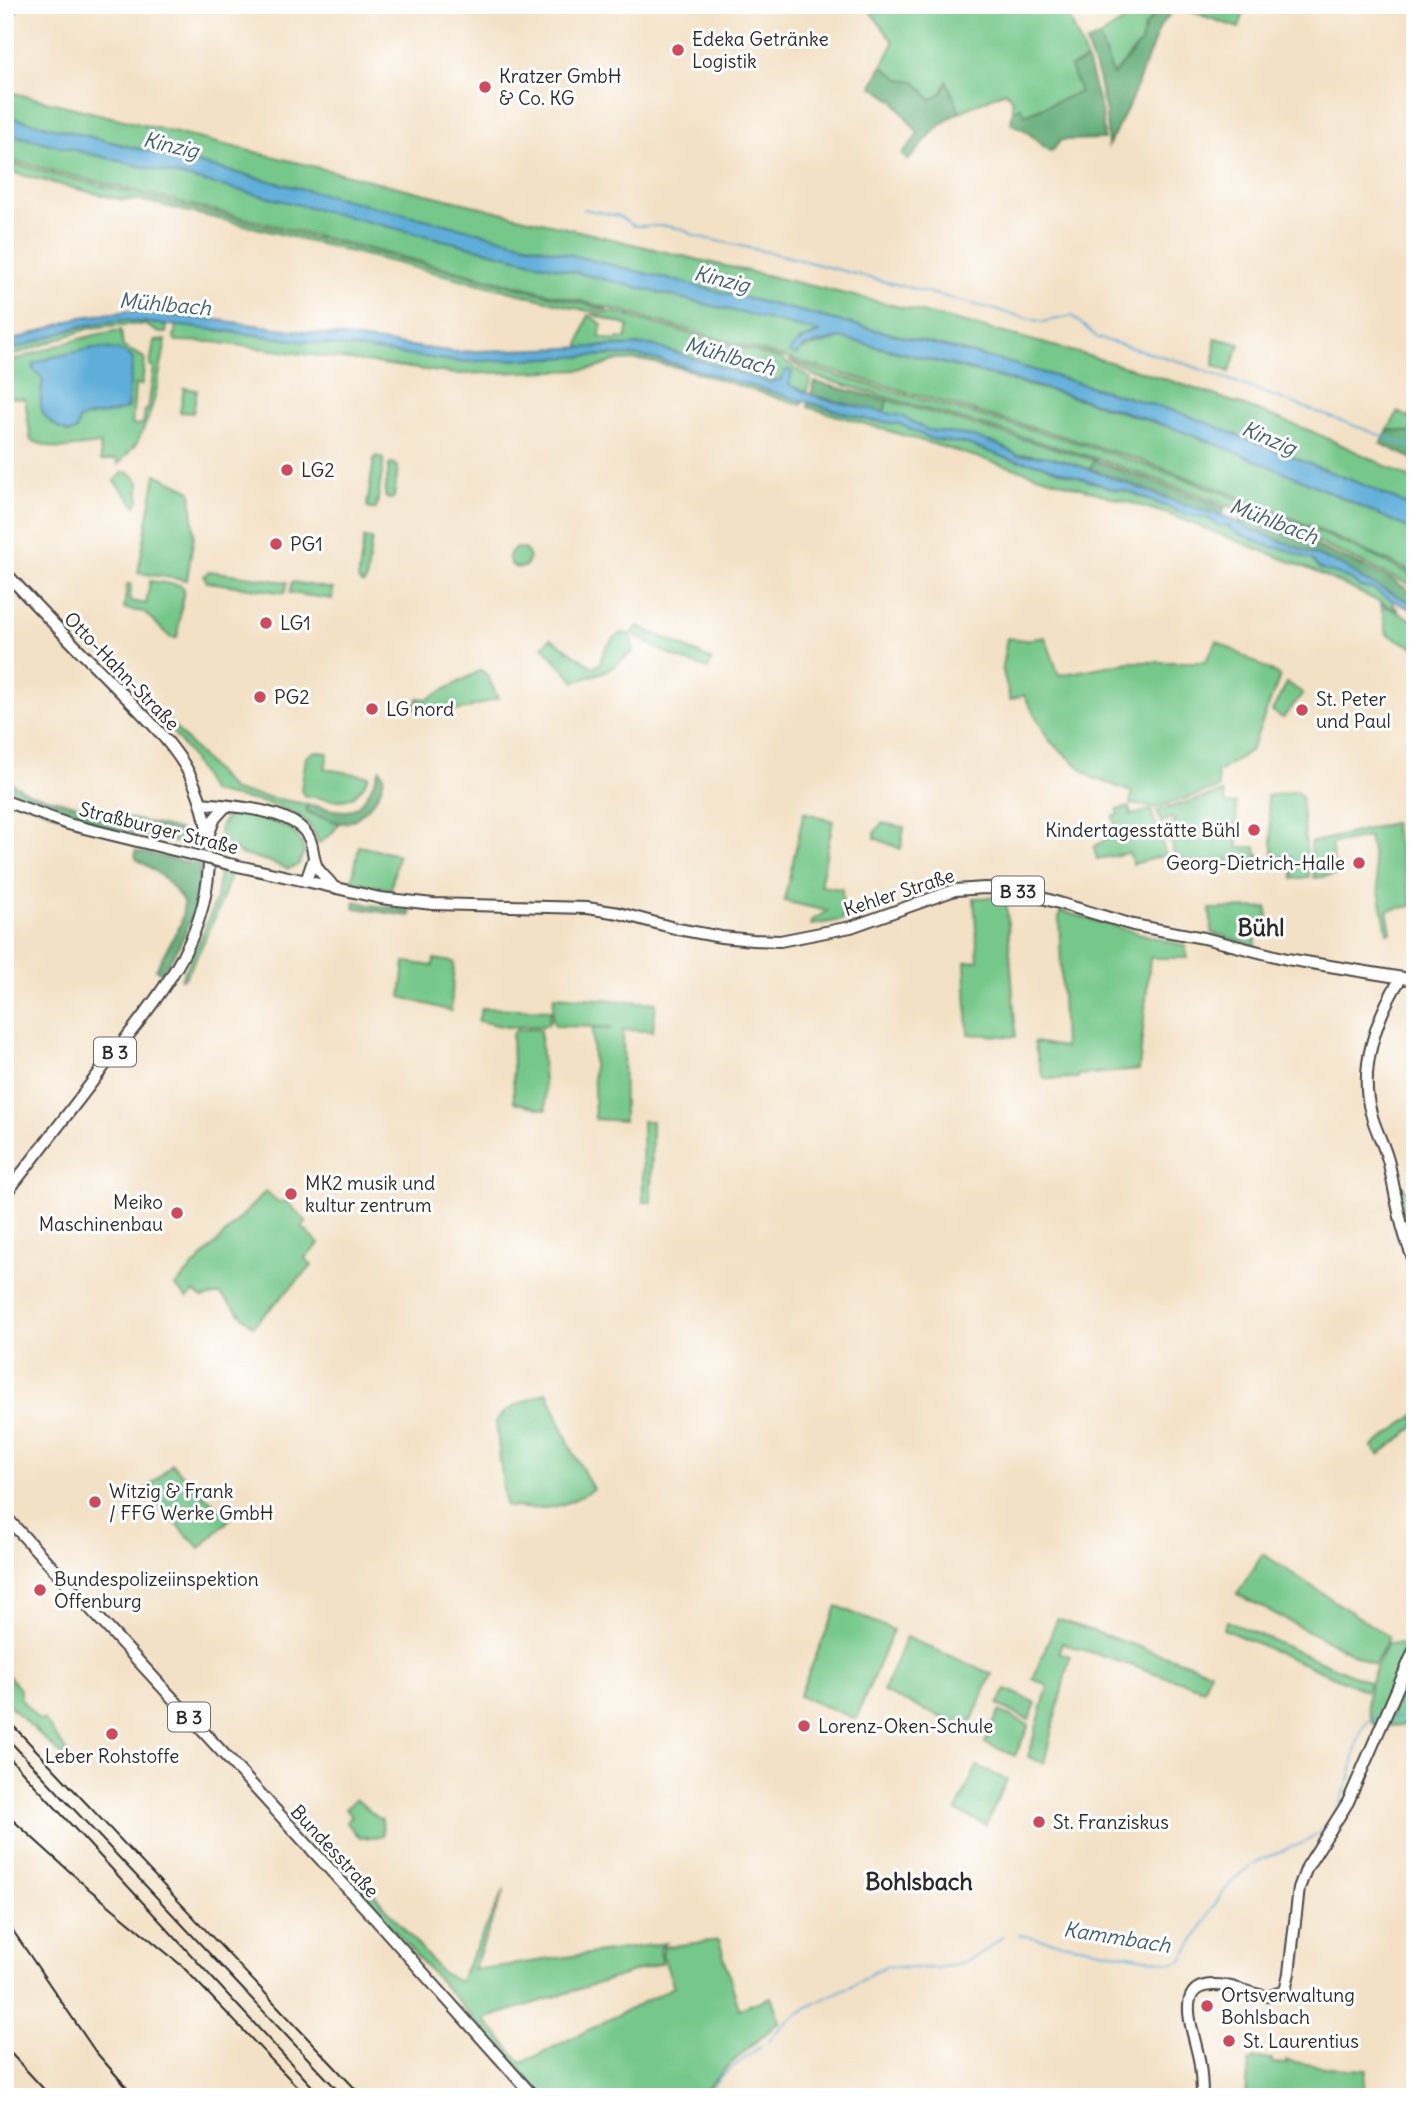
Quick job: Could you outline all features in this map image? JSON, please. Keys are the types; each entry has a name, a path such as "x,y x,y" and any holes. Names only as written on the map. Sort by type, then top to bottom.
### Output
{"main road":[{"path":"5,25 11,5"},
{"name":"Otto-Hahn-Straße","path":"5,572 164,738 187,770 202,803"},
{"name":"Straßburger Straße","path":"5,801 68,824 306,881"},
{"path":"202,803 290,819 309,837 314,858 322,874 330,880 334,888"},
{"name":"B 3","path":"5,1195 138,1022 181,961 202,914 209,872 209,835 202,803"},
{"path":"209,835 215,818 226,806"},
{"path":"306,881 314,858"},
{"name":"Kehler Straße","path":"306,881 380,898 433,904 587,908 721,937 780,941 868,923 955,890 1012,889 1132,925 1205,938 1287,960 1415,980"},
{"path":"1401,978 1381,1017 1368,1063 1367,1087 1370,1112 1386,1149 1405,1235 1415,1263"},
{"name":"Bundesstraße","path":"5,1516 534,2097"},
{"path":"1202,2097 1199,2061 1189,2022 1188,2004 1196,1990 1208,1985 1269,1996 1285,1990 1299,1888 1307,1867 1348,1802 1415,1648"}],"green space":[{"path":"865,5 1055,5 1058,12 1066,9 1087,60 1070,67 1080,92 1024,115 1021,107 1013,110 1012,99 1005,91 960,112 947,82 942,93 930,100 924,90 900,79 882,66 893,41"},
{"path":"1136,5 1161,5 1145,27 1141,43 1113,75 1099,37 1132,16"},
{"path":"1161,5 1179,5 1161,24 1129,105 1108,146 1106,113 1098,77 1086,43 1099,37 1113,75 1141,43 1145,27"},
{"path":"1246,5 1239,28 1177,7"},
{"path":"1087,60 1102,114 1104,139 1061,140 1049,151 1025,130 1011,124 1013,110 1021,107 1025,115 1080,92 1070,67"},
{"path":"882,66 900,79 915,81 931,100 942,93 947,81 960,112 938,127 908,161 902,155 918,134 894,101 872,86"},
{"path":"5,91 1073,351 1231,401 1348,448 1415,480 1415,509 1366,486 1184,414 1006,362 5,116"},
{"path":"5,133 820,332 799,341 800,350 842,338 1063,394 1173,428 1272,466 1415,531 1415,573 1271,509 1134,458 617,310 5,159"},
{"path":"5,162 608,310 588,311 140,200 122,200 5,171"},
{"path":"613,312 781,359 811,379 806,394 789,385 792,372 787,370 780,380 768,382 651,345 578,349 588,315 602,324 599,337 616,341 618,338 626,339 629,326 591,314"},
{"path":"121,320 167,325 166,333 160,333 145,325 90,328 5,358 5,352 62,333"},
{"path":"176,325 461,362 640,356 803,401 801,405 681,368 640,360 614,361 597,368 582,370 456,374 213,342 176,341"},
{"path":"121,330 123,347 145,358 142,385 135,385 132,425 143,424 145,410 148,410 154,367 150,366 154,341 166,340 155,397 137,443 118,465 117,459 101,461 100,444 59,449 31,441 25,399 8,397 6,363 49,348"},
{"path":"1215,338 1240,344 1229,372 1214,365"},
{"path":"789,361 1057,437 1179,477 1282,516 1382,560 1415,576 1415,587 1222,503 1102,460 817,377"},
{"path":"815,382 887,400 884,413 811,395"},
{"path":"184,388 197,390 193,413 180,412"},
{"path":"887,400 1094,460 1090,469 1056,459 1018,455 996,444 970,436 927,430 907,419 884,413"},
{"path":"808,403 869,420 900,424 931,439 967,444 1010,459 1039,464 1113,489 1128,491 1187,515 1207,517 1215,524 1228,526 1235,532 1271,547 1285,549 1312,560 1320,569 1348,578 1360,587 1373,589 1393,600 1392,603 1399,611 1314,571 1168,514 808,407"},
{"path":"1415,407 1415,433 1388,430 1398,412 1409,418"},
{"path":"1388,430 1415,433 1415,460 1381,444"},
{"path":"377,456 384,459 376,509 370,509 367,506 374,459"},
{"path":"1094,460 1225,507 1222,515 1185,505 1090,469"},
{"path":"393,463 398,468 394,497 391,499 386,498 385,494 389,465"},
{"path":"124,472 130,473 139,482 139,500 136,506 114,481"},
{"path":"156,474 191,491 194,535 187,580 138,573"},
{"path":"1243,514 1391,579 1415,594 1415,604 1363,580 1352,571 1238,524"},
{"path":"364,538 372,539 366,581 363,584 358,580"},
{"path":"519,548 526,551 529,558 526,565 519,568 512,565 509,558 512,551"},
{"path":"209,571 287,582 285,593 207,582 204,576"},
{"path":"150,581 184,588 177,638 171,638 144,612 124,609 127,584 131,584 130,601 146,604"},
{"path":"292,582 333,589 332,599 290,593"},
{"path":"1381,604 1415,621 1415,648 1387,634"},
{"path":"638,626 712,660 708,669 668,654 641,639 632,633"},
{"path":"621,633 630,634 634,651 608,670 575,682 543,646 551,638 593,667 600,664 607,646"},
{"path":"1045,637 1059,675 1129,662 1205,662 1217,641 1280,676 1251,750 1217,773 1219,788 1155,808 1130,804 1132,792 1091,777 1049,740 1024,695 1010,700 1002,667 1007,638 1025,640"},
{"path":"481,670 487,675 498,698 466,709 442,713 407,707 408,703 417,705 418,698 428,699"},
{"path":"1287,683 1303,693 1283,718 1272,711"},
{"path":"161,712 233,791 306,804 307,812 339,823 333,832 318,844 313,830 303,819 290,811 211,792 188,752 158,714"},
{"path":"315,751 328,753 325,769 369,776 363,787 350,798 343,800 305,796 301,791 306,757"},
{"path":"380,769 383,784 374,801 351,821 342,823 307,812 306,804 341,811 358,806"},
{"path":"5,779 31,794 199,835 201,847 101,827 52,813 5,794"},
{"path":"1296,791 1301,796 1309,877 1293,879 1292,856 1274,858 1267,796"},
{"path":"1223,792 1226,805 1236,803 1238,848 1256,847 1257,855 1261,858 1175,864 1172,842 1167,842 1164,832 1176,821 1172,818 1161,823 1157,811"},
{"path":"1129,807 1131,815 1151,810 1166,855 1133,864 1129,853 1097,859 1094,847 1117,832 1113,817 1119,815 1117,810"},
{"path":"804,812 833,821 820,886 842,889 843,920 811,925 811,921 827,911 784,901"},
{"path":"235,814 277,823 295,834 304,852 298,865 288,869 240,854 235,849 221,852 221,824"},
{"path":"882,823 904,827 901,849 875,838 875,832"},
{"path":"1393,823 1412,906 1387,910 1391,932 1387,933 1369,837 1331,844 1336,875 1314,878 1310,843"},
{"path":"359,846 398,855 391,889 352,881"},
{"path":"135,851 200,865 197,895 190,922 178,948 161,973 156,969 181,923 184,903 163,878 136,859"},
{"path":"220,870 231,873 222,900 199,952 185,978 181,979 216,899"},
{"path":"1006,897 1016,1037 968,1034 965,962 978,961 974,898"},
{"path":"355,901 411,910 410,916 354,908"},
{"path":"1267,908 1268,923 1258,923 1255,946 1212,933 1210,909"},
{"path":"1061,911 1185,946 1188,958 1150,958 1139,1070 1078,1075 1078,1078 1046,1079 1042,1075 1034,1042 1064,1047 1059,916"},
{"path":"434,959 454,962 451,1011 401,997 405,962 433,966"},
{"path":"554,996 656,1003 653,1031 623,1030 624,1121 595,1119 592,1029 612,1027 556,1026 552,1021"},
{"path":"482,1008 551,1010 548,1025 507,1027 478,1021"},
{"path":"540,1029 546,1110 514,1102 512,1035 516,1030"},
{"path":"642,1121 652,1121 651,1202 643,1202"},
{"path":"1397,1183 1402,1184 1415,1205 1415,1256"},
{"path":"266,1191 278,1202 286,1201 307,1222 302,1227 319,1244 305,1258 312,1266 253,1326 220,1294 202,1298 194,1292 187,1298 175,1286"},
{"path":"547,1392 571,1448 593,1489 571,1501 551,1507 505,1506 496,1422 505,1412"},
{"path":"1415,1415 1415,1427 1379,1455 1372,1447"},
{"path":"172,1464 231,1518 200,1548 144,1492"},
{"path":"1263,1554 1389,1637 1374,1665 1237,1594"},
{"path":"837,1606 893,1630 856,1719 799,1696"},
{"path":"1057,1619 1210,1671 1204,1689 1062,1643 1059,1652 1070,1656 1044,1763 1028,1757 1048,1686 1033,1679"},
{"path":"1227,1621 1369,1682 1366,1691 1223,1629"},
{"path":"906,1637 992,1674 968,1729 883,1692"},
{"path":"1388,1643 1414,1645 1379,1723 1375,1725 1370,1716 1368,1695 1378,1662"},
{"path":"1415,1657 1415,1724 1388,1726 1387,1725"},
{"path":"7,1674 20,1689 20,1698 39,1720 44,1719 69,1755 60,1754 5,1701"},
{"path":"1006,1689 1036,1703 1029,1720 998,1705"},
{"path":"999,1711 1029,1725 1015,1756 985,1743"},
{"path":"977,1766 1007,1780 986,1825 956,1811"},
{"path":"356,1799 382,1819 383,1836 360,1838 346,1822 352,1816 345,1809"},
{"path":"355,1872 441,1972 459,1982 505,1889 473,1970 666,1943 660,1948 662,1963 484,2019 522,2063 674,1987 662,1954 664,1947 719,1940 739,2009 771,1997 780,2021 726,2068 699,2097 544,2097 389,1925 376,1905 350,1876"},
{"path":"1272,2059 1272,2063 1287,2064 1287,2061 1366,2070 1363,2097 1246,2097 1249,2061"}],"water":[{"path":"5,116 1006,362 1184,414 1366,486 1415,509 1415,531 1236,452 1093,402 842,338 805,346 796,355 789,353 795,345 820,332 5,133"},
{"path":"129,311 210,319 455,352 651,345 768,382 780,380 786,370 792,371 789,385 822,399 902,416 927,430 970,436 996,444 1018,455 1046,456 1074,464 1185,505 1222,515 1252,530 1346,567 1363,580 1415,604 1415,611 1373,589 1360,587 1348,578 1320,569 1312,560 1285,549 1271,547 1235,532 1228,526 1219,526 1208,518 1187,515 1128,491 1113,489 1039,464 1010,459 967,444 931,439 900,424 869,420 640,356 461,362 121,320 82,326 5,352 5,343 82,317"},
{"path":"94,348 121,351 133,359 127,408 79,420 76,431 69,433 46,418 41,406 43,379 33,369 34,364"}],"waterway":[{"path":"583,209 619,216 634,226 682,229 695,236 781,255 1043,322 1072,316 1098,338 1178,361 1415,448"},
{"name":"Kammbach","path":"1019,1935 1173,1963 1181,1961 1221,1895 1242,1872 1322,1831 1338,1806 1348,1783 1363,1729 1372,1718 1381,1718"},
{"name":"Kammbach","path":"1390,1718 1415,1719"},
{"name":"Kammbach","path":"769,2040 797,2014 882,1967 950,1966 976,1956 1003,1936"},
{"name":"Kammbach","path":"704,2097 720,2077 761,2046"}],"railway":[{"path":"5,1717 363,2097"},
{"path":"5,1736 344,2097"},
{"path":"5,1753 322,2097"},
{"path":"5,1813 89,1889 181,1965 307,2097"},
{"path":"5,1919 95,2051 135,2097"},
{"path":"5,2047 51,2097"}],"place":[{"name":"Edeka Getränke Logistik","path":"678,50"},
{"name":"Kratzer GmbH & Co. KG","path":"485,87"},
{"name":"LG2","path":"287,470"},
{"name":"PG1","path":"276,544"},
{"name":"LG1","path":"266,623"},
{"name":"PG2","path":"260,697"},
{"name":"LG nord","path":"372,709"},
{"name":"St. Peter und Paul","path":"1302,710"},
{"name":"Kindertagesstätte Bühl","path":"1254,830"},
{"name":"Georg-Dietrich-Halle","path":"1359,863"},
{"name":"MK2 musik und kultur zentrum","path":"291,1194"},
{"name":"Meiko Maschinenbau","path":"177,1213"},
{"name":"Witzig & Frank / FFG Werke GmbH","path":"95,1502"},
{"name":"Bundespolizeiinspektion Offenburg","path":"40,1590"},
{"name":"Lorenz-Oken-Schule","path":"804,1726"},
{"name":"Leber Rohstoffe","path":"112,1734"},
{"name":"St. Franziskus","path":"1039,1822"},
{"name":"Ortsverwaltung Bohlsbach","path":"1207,2006"},
{"name":"St. Laurentius","path":"1229,2041"}],"district":[{"name":"Bühl","path":"1261,927"},
{"name":"Bohlsbach","path":"919,1881"}],"water label":[{"name":"Kinzig","path":"171,145"},
{"name":"Kinzig","path":"722,279"},
{"name":"Mühlbach","path":"165,304"},
{"name":"Mühlbach","path":"730,356"},
{"name":"Kinzig","path":"1269,438"},
{"name":"Mühlbach","path":"1274,521"}]}
